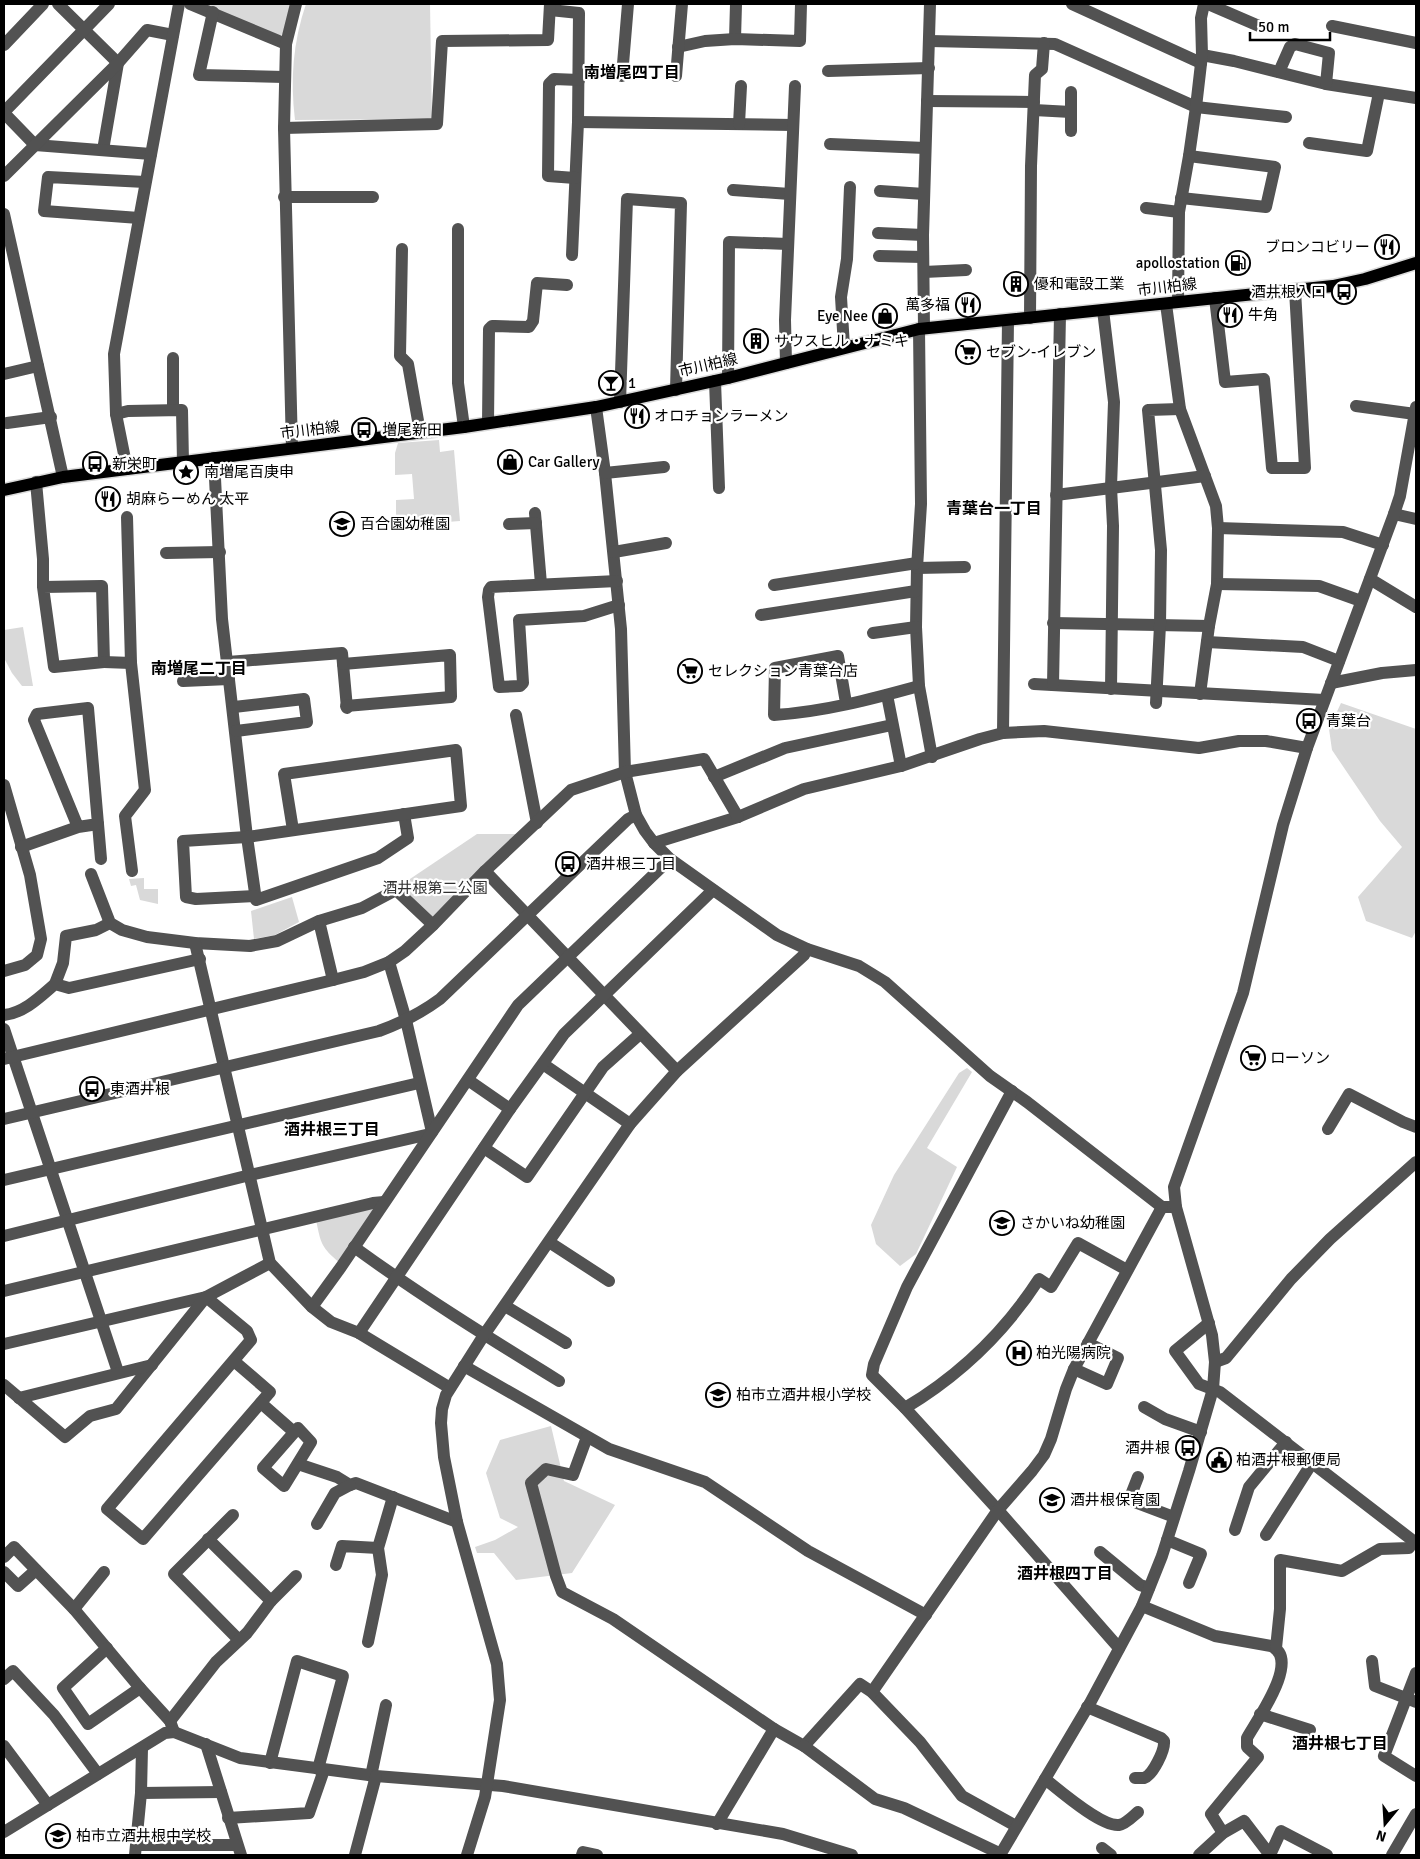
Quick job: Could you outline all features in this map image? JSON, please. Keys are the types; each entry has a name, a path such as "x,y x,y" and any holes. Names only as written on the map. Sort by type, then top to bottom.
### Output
{"main road":[{"name":"市川柏線","path":"4,490 63,477 464,427 596,407 722,380 844,347 922,329 1333,286 1365,279 1416,263"}],"street":[{"path":"4,45 43,4"},
{"path":"58,4 118,63"},
{"path":"109,4 4,112 35,146 151,154"},
{"path":"127,469 116,414 114,354 179,4"},
{"path":"190,4 286,44"},
{"path":"292,448 284,197 284,77 286,44 296,4"},
{"path":"622,76 628,4"},
{"path":"668,4 682,4 676,76"},
{"path":"735,39 736,4"},
{"path":"678,47 735,39 800,41 801,4"},
{"path":"930,4 923,235 921,504 917,565 916,627 919,686 932,757"},
{"path":"1072,4 1201,59 1234,61 1326,84 1416,98"},
{"path":"1200,694 1217,584 1218,528 1216,506 1180,409 1172,303 1179,212 1196,107 1201,59 1201,18 1204,4"},
{"path":"1208,4 1259,26"},
{"path":"284,128 437,124 442,41 548,40 550,7 579,13 578,122 572,255"},
{"path":"213,12 199,75 284,77"},
{"path":"1332,26 1416,43"},
{"path":"4,176 118,63 147,30 173,35"},
{"path":"930,41 1044,43 1067,48 1196,107 1286,118"},
{"path":"1030,318 1031,166 1035,75 1042,69 1044,43"},
{"path":"1279,72 1290,47 1295,44 1330,53 1326,84"},
{"path":"102,150 118,63"},
{"path":"828,71 929,68"},
{"path":"575,178 548,176 549,84 554,79 579,80"},
{"path":"739,124 741,86"},
{"path":"786,363 785,320 795,86"},
{"path":"1070,131 1071,92"},
{"path":"1309,143 1367,151 1379,93"},
{"path":"927,100 1034,106 1071,112"},
{"path":"578,122 793,125"},
{"path":"830,144 925,148"},
{"path":"1181,198 1266,208 1275,167 1189,156"},
{"path":"139,218 44,211 48,177 145,182"},
{"path":"844,347 841,296 847,258 850,187"},
{"path":"733,190 790,194"},
{"path":"880,191 924,194"},
{"path":"284,197 373,197"},
{"path":"620,402 627,200 681,203 676,390"},
{"path":"1146,208 1179,212"},
{"path":"4,214 63,477"},
{"path":"458,229 458,383 464,427"},
{"path":"878,233 923,235"},
{"path":"719,488 728,242 788,244"},
{"path":"402,249 400,356 408,364 420,432"},
{"path":"879,256 923,258"},
{"path":"924,272 966,270"},
{"path":"488,423 490,330 492,326 529,327 533,321 537,283 566,285"},
{"path":"1215,298 1225,382 1264,379 1272,468 1305,468 1295,290"},
{"path":"1104,310 1114,402 1111,488 1113,526 1111,689"},
{"path":"1052,685 1060,314"},
{"path":"1003,733 1008,320"},
{"path":"173,410 174,358"},
{"path":"4,374 38,366"},
{"path":"587,1437 573,1475 546,1469 531,1483 562,1592 612,1619 774,1729 804,1746 875,1799 904,1808 1001,1854 1087,1707 1142,1606 1167,1540 1213,1389 1215,1362 1209,1323 1176,1207 1174,1186 1243,993 1281,833 1308,748 1400,496 1416,411 1356,406"},
{"path":"596,407 614,552 621,630 625,772 636,815 654,843 670,859 777,935 807,949 858,966 884,982 990,1076 1162,1207 1176,1207"},
{"path":"1157,698 1161,550 1153,482 1148,410 1180,409"},
{"path":"116,414 128,411 182,410 182,463"},
{"path":"7,423 51,417"},
{"path":"214,458 222,619 256,900 378,858 408,838 404,814"},
{"path":"605,473 664,467"},
{"path":"1056,494 1205,476"},
{"path":"36,482 43,587 54,667 104,662 131,663"},
{"path":"1394,514 1416,519"},
{"path":"127,517 131,663 144,790 125,816 132,871"},
{"path":"509,524 535,518 541,584"},
{"path":"1218,528 1343,532 1383,546"},
{"path":"614,552 666,543"},
{"path":"166,553 220,552"},
{"path":"774,585 917,565 965,567"},
{"path":"1370,579 1416,607"},
{"path":"617,581 494,586 489,590 488,597 499,687 520,686 523,683 518,620 584,616 619,605"},
{"path":"1217,584 1319,586 1361,602"},
{"path":"43,587 102,586 104,662"},
{"path":"761,615 916,591"},
{"path":"1053,623 1209,626"},
{"path":"872,633 916,627"},
{"path":"1207,642 1303,647 1339,661"},
{"path":"228,662 342,653 346,707 451,697 450,655 343,664"},
{"path":"846,704 838,656 775,668 774,715 799,714 846,704 919,686"},
{"path":"1331,683 1382,673 1416,670"},
{"path":"183,681 229,679"},
{"path":"1034,684 1111,689 1157,698 1200,694 1324,700"},
{"path":"887,694 901,766"},
{"path":"234,707 304,699 307,722 236,731"},
{"path":"78,827 34,720 37,714 88,708 101,859"},
{"path":"516,715 516,747 537,823"},
{"path":"714,777 785,748 892,725"},
{"path":"654,843 738,818 804,789 901,766 1003,733 1044,731 1199,748 1239,741 1266,741 1308,748"},
{"path":"255,896 196,899 186,897 183,841 247,837 461,806 456,750 284,774 293,830"},
{"path":"8,1058 333,980 364,972 389,962 405,951 433,925 486,871 571,790 625,772 704,759 738,818"},
{"path":"4,785 30,875 41,939 37,955 24,965 4,971"},
{"path":"4,1119 379,1031 406,1020 440,999 628,819 636,815"},
{"path":"21,847 78,827 98,824"},
{"path":"312,1308 518,1005 670,859"},
{"path":"486,871 677,1071"},
{"path":"91,874 110,923 122,930 147,937 195,943 250,946 277,941 319,921 362,908 396,890 433,925"},
{"path":"359,1333 510,1109 564,1034 713,890"},
{"path":"319,921 333,980"},
{"path":"4,1015 14,1014 33,1002 55,984 63,963 66,936 96,930 110,923"},
{"path":"195,943 270,1263 312,1308 331,1322 359,1333 450,1388"},
{"path":"467,1855 484,1797 500,1700 497,1664 457,1522 444,1457 441,1423 446,1395 484,1335 506,1306 630,1124 677,1071 804,955 807,949"},
{"path":"55,984 69,988 200,959"},
{"path":"389,962 406,1020 431,1133"},
{"path":"4,1029 8,1058 32,1112 118,1372"},
{"path":"484,1148 528,1177 603,1067 640,1034"},
{"path":"543,1064 630,1124"},
{"path":"468,1080 510,1109"},
{"path":"4,1180 419,1083"},
{"path":"1012,1091 907,1287 874,1364 872,1375 905,1408 998,1510 1119,1648"},
{"path":"1328,1129 1349,1094 1403,1122 1416,1126"},
{"path":"4,1236 250,1175 431,1133"},
{"path":"1215,1362 1226,1358 1291,1279 1330,1239 1413,1170"},
{"path":"4,1291 384,1202"},
{"path":"872,1692 998,1510 1044,1455 1074,1369 1162,1207"},
{"path":"549,1242 609,1281"},
{"path":"905,1408 951,1377 983,1350 1011,1319 1038,1279 1051,1287 1078,1243 1127,1270"},
{"path":"354,1247 484,1335 559,1381"},
{"path":"4,1344 206,1297 270,1263"},
{"path":"206,1297 247,1331 251,1340 107,1509 143,1540 270,1392 234,1361"},
{"path":"10,1394 65,1437 90,1416 116,1409 206,1297"},
{"path":"506,1306 566,1343"},
{"path":"1209,1323 1175,1351 1198,1384 1220,1392 1415,1543 1409,1548 1380,1550 1342,1571 1280,1560 1280,1609 1276,1648 1282,1664 1281,1674 1246,1738 1247,1747 1258,1757 1211,1814 1223,1833"},
{"path":"1074,1369 1107,1384 1118,1358 1088,1343"},
{"path":"10,1394 152,1365"},
{"path":"464,1366 609,1449 705,1482 808,1551 926,1615"},
{"path":"261,1403 294,1432"},
{"path":"1144,1407 1165,1420 1201,1432"},
{"path":"298,1428 311,1442 284,1486 263,1468 294,1432 298,1428"},
{"path":"1235,1530 1249,1488 1286,1442"},
{"path":"1266,1535 1312,1463"},
{"path":"298,1464 337,1477 350,1485"},
{"path":"1138,1477 1129,1500 1174,1517"},
{"path":"317,1524 335,1493 356,1483 457,1522"},
{"path":"368,1642 382,1575 378,1548 393,1497"},
{"path":"233,1515 174,1574 239,1640"},
{"path":"208,1539 271,1601"},
{"path":"1167,1540 1201,1554 1189,1583"},
{"path":"336,1565 342,1546 378,1548"},
{"path":"4,1557 14,1547 74,1608 172,1726 206,1744 240,1758 374,1776 486,1784 783,1834 852,1855"},
{"path":"1100,1552 1140,1585 1149,1588"},
{"path":"4,1572 18,1586 36,1570"},
{"path":"74,1608 104,1572"},
{"path":"4,1832 165,1733 172,1726 216,1662 247,1633 271,1601 296,1576"},
{"path":"1142,1606 1215,1636 1276,1648"},
{"path":"107,1648 63,1688 88,1724 140,1688"},
{"path":"228,1818 309,1813 343,1676 297,1661 270,1762"},
{"path":"1372,1661 1375,1686 1411,1700"},
{"path":"4,1679 13,1672 54,1715 98,1774"},
{"path":"1416,1673 1411,1700 1384,1756 1416,1776"},
{"path":"804,1746 860,1684 872,1692 920,1742 962,1796 1016,1826"},
{"path":"355,1855 374,1776 386,1705"},
{"path":"1087,1707 1161,1738 1164,1742 1163,1750 1152,1771 1143,1778 1135,1778"},
{"path":"1260,1714 1310,1730"},
{"path":"716,1824 774,1729"},
{"path":"142,1748 141,1793 136,1850 239,1850 206,1744"},
{"path":"4,1746 48,1805"},
{"path":"1044,1779 1089,1813 1112,1824 1120,1825 1138,1812"},
{"path":"141,1793 221,1792"},
{"path":"1203,1854 1223,1833 1244,1821 1270,1855 1281,1831 1327,1855"},
{"path":"1392,1855 1414,1822"},
{"path":"582,1855 583,1852 597,1855"}],"green space":[{"path":"203,4 291,4 283,34 277,37"},
{"path":"306,4 430,4 432,119 295,120 293,76 295,47"},
{"path":"439,440 440,452 454,450 460,521 396,526 396,500 414,499 412,474 395,475 395,453 398,443"},
{"path":"23,627 33,686 22,686 4,658 4,630"},
{"path":"1341,703 1416,729 1416,931 1412,938 1366,921 1358,897 1402,847 1380,821 1332,750 1329,729"},
{"name":"酒井根第二公園","path":"477,834 518,834 435,917 431,918 401,885"},
{"path":"144,878 144,889 158,889 158,904 140,900 136,885 131,886 129,879"},
{"path":"292,897 299,922 275,935 254,939 251,911"},
{"path":"967,1068 972,1072 927,1148 957,1167 916,1254 900,1266 876,1244 871,1225 894,1175 959,1073"},
{"path":"372,1207 375,1211 340,1263 323,1245 316,1220"},
{"path":"551,1426 564,1481 615,1505 572,1573 516,1580 494,1553 477,1553 475,1547 495,1540 518,1527 500,1518 486,1473 500,1440"}],"place":[{"name":"ブロンコビリー","path":"1387,247"},
{"name":"apollostation","path":"1238,263"},
{"name":"優和電設工業","path":"1016,284"},
{"name":"酒井根入口","path":"1344,292"},
{"name":"萬多福","path":"968,305"},
{"name":"牛角","path":"1230,315"},
{"name":"Eye Nee","path":"885,316"},
{"name":"サウスヒル・ナミキ","path":"756,341"},
{"name":"セブン-イレブン","path":"968,352"},
{"name":"1","path":"611,383"},
{"name":"オロチョンラーメン","path":"637,416"},
{"name":"増尾新田","path":"364,430"},
{"name":"Car Gallery","path":"510,462"},
{"name":"新栄町","path":"95,464"},
{"name":"南増尾百庚申","path":"186,472"},
{"name":"胡麻らーめん 太平","path":"108,499"},
{"name":"百合園幼稚園","path":"342,524"},
{"name":"セレクション青葉台店","path":"690,671"},
{"name":"青葉台","path":"1309,721"},
{"name":"酒井根三丁目","path":"568,864"},
{"name":"ローソン","path":"1253,1058"},
{"name":"東酒井根","path":"92,1089"},
{"name":"さかいね幼稚園","path":"1002,1223"},
{"name":"柏光陽病院","path":"1019,1353"},
{"name":"柏市立酒井根小学校","path":"718,1395"},
{"name":"酒井根","path":"1188,1448"},
{"name":"柏酒井根郵便局","path":"1219,1460"},
{"name":"酒井根保育園","path":"1052,1500"},
{"name":"柏市立酒井根中学校","path":"58,1836"}],"district":[{"name":"南増尾四丁目","path":"632,73"},
{"name":"青葉台一丁目","path":"994,509"},
{"name":"南増尾二丁目","path":"199,669"},
{"name":"酒井根三丁目","path":"332,1130"},
{"name":"酒井根四丁目","path":"1065,1574"},
{"name":"酒井根七丁目","path":"1340,1744"}]}
